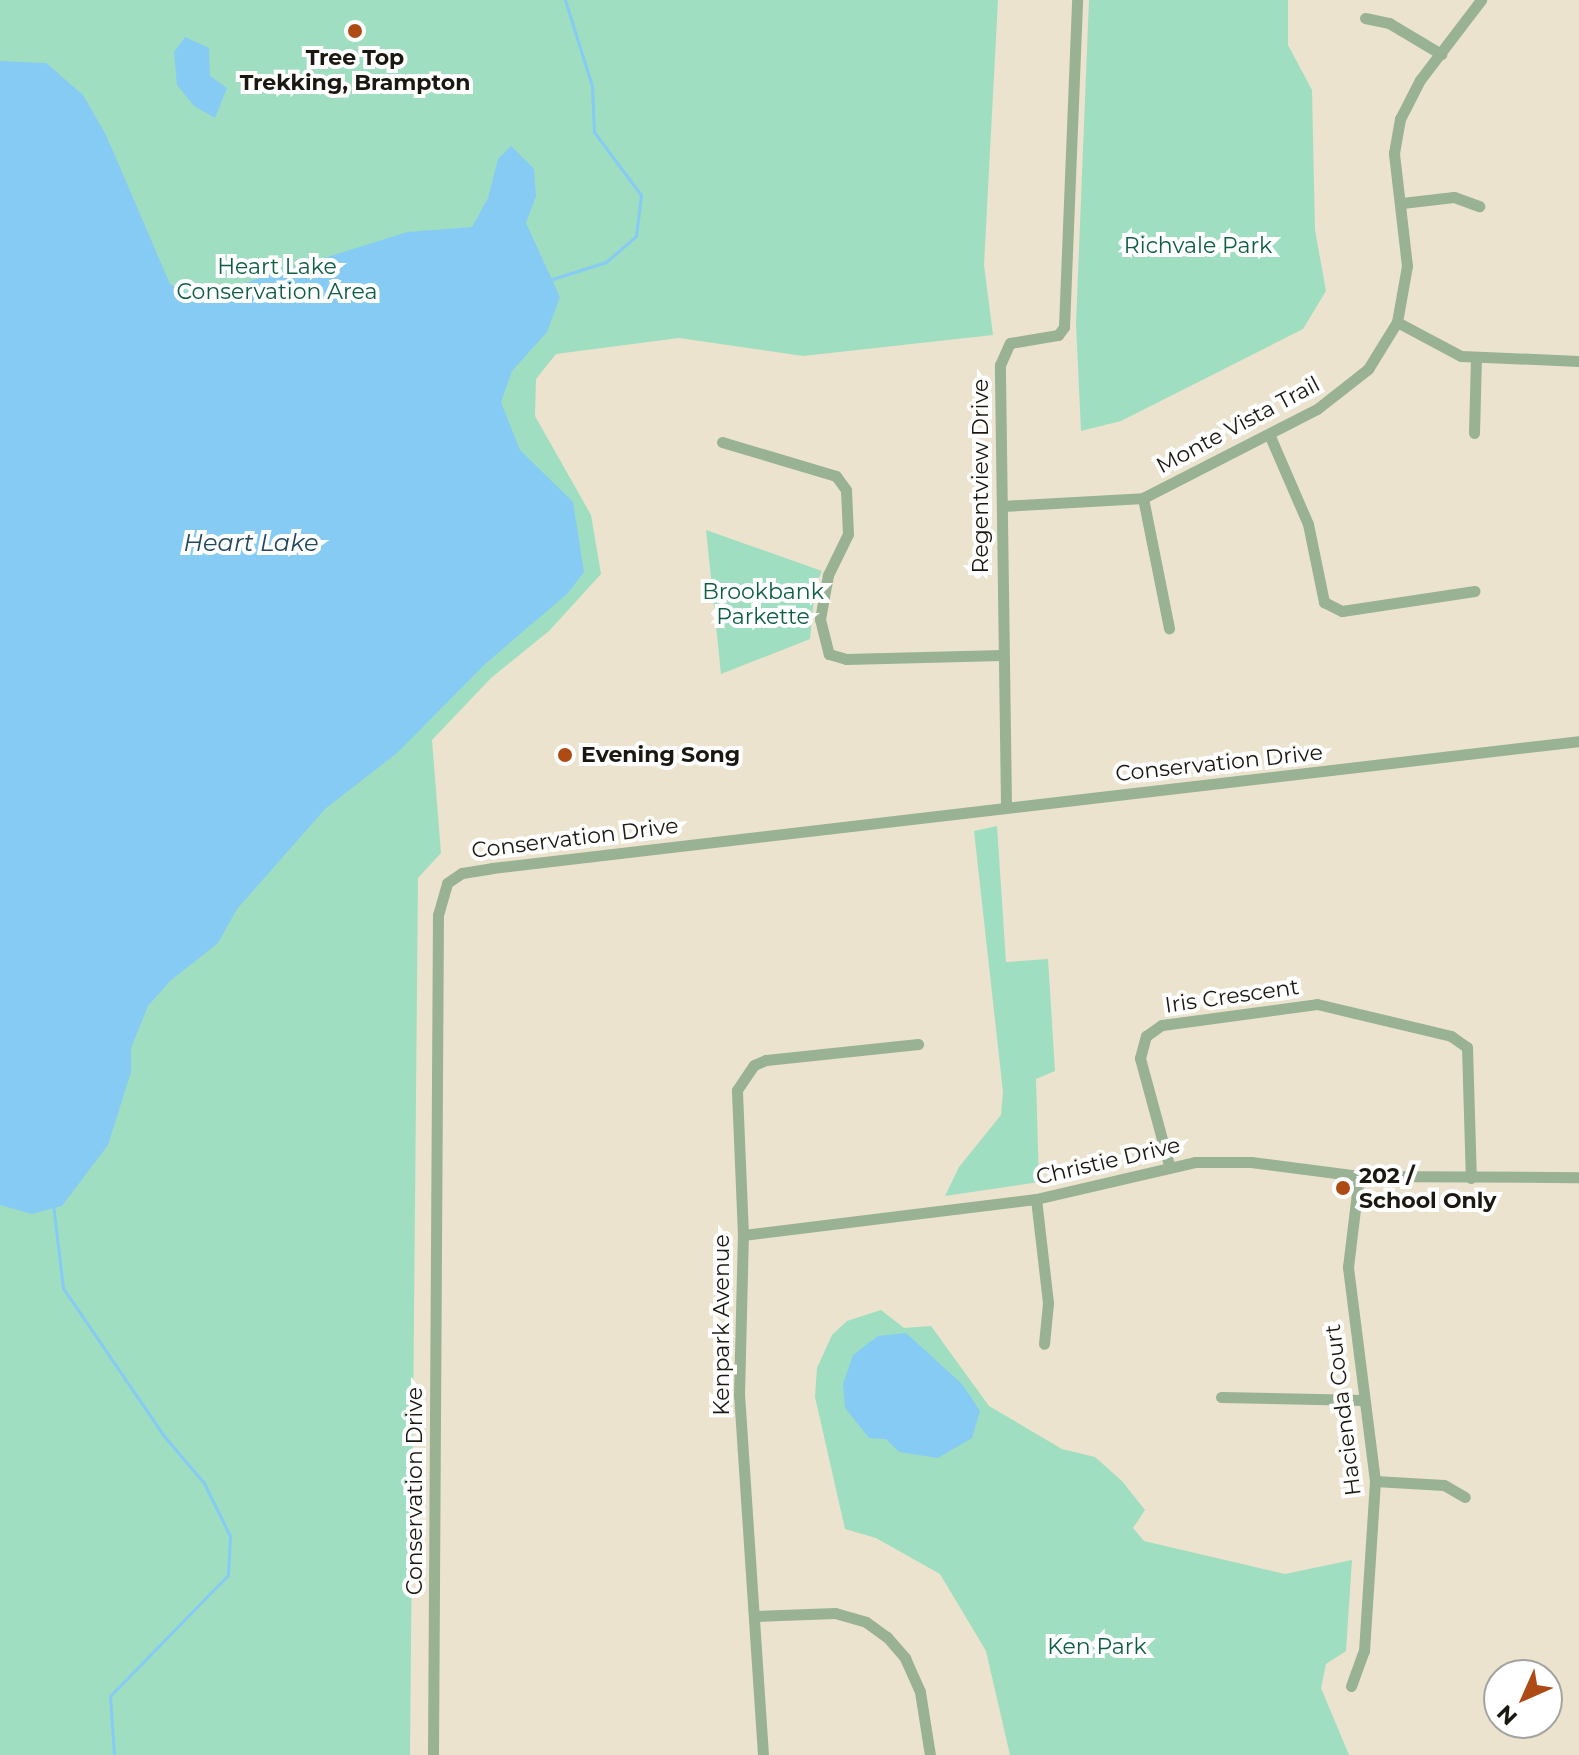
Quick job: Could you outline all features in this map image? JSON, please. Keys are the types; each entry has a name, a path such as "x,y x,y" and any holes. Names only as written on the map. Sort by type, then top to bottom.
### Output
{"street":[{"name":"Regentview Drive","path":"1006,805 1002,655 1003,350 1021,340 1058,335 1064,327 1077,0"},
{"name":"Monte Vista Trail","path":"1002,506 1143,498 1269,434 1353,384 1375,359 1397,322 1407,266 1394,153 1400,119 1441,54 1481,0"},
{"path":"1365,18 1389,23 1441,54"},
{"path":"1402,203 1454,197 1479,206"},
{"path":"1397,322 1444,348 1476,358 1579,361"},
{"path":"1474,433 1476,358"},
{"path":"1269,434 1308,524 1324,602 1342,611 1475,591"},
{"path":"722,442 836,476 846,490 848,534 828,575 820,619 820,634 829,654 846,659 1002,655"},
{"path":"1143,498 1169,628"},
{"name":"Conservation Drive","path":"433,1755 438,915 447,883 462,873 492,868 1006,805 1579,741"},
{"name":"Iris Crescent","path":"1169,1165 1140,1058 1146,1036 1162,1025 1317,1004 1451,1036 1467,1047 1471,1178"},
{"name":"Kenpark Avenue","path":"763,1755 739,1395 743,1235 737,1090 754,1065 918,1044"},
{"name":"Christie Drive","path":"743,1235 1036,1199 1169,1165 1251,1162 1359,1176 1579,1177"},
{"name":"Hacienda Court","path":"1351,1686 1364,1651 1375,1481 1348,1267 1359,1176"},
{"path":"1036,1199 1048,1303 1044,1344"},
{"path":"1221,1397 1364,1400"},
{"path":"1375,1481 1444,1485 1465,1497"},
{"path":"754,1616 835,1613 866,1622 887,1637 905,1658 920,1692 930,1755"}],"green space":[{"name":"Heart Lake Conservation Area","path":"0,0 998,0 984,265 993,335 803,356 679,338 556,354 536,379 535,416 591,515 601,574 549,631 491,678 432,740 441,853 418,878 410,1755 0,1755"},
{"name":"Richvale Park","path":"1089,0 1288,0 1288,45 1312,90 1315,230 1326,291 1303,329 1121,421 1081,431 1076,324"},
{"name":"Brookbank Parkette","path":"706,530 822,571 815,587 810,639 721,674"},
{"path":"997,826 1006,962 1048,959 1055,1071 1036,1079 1039,1182 945,1196 959,1167 1001,1115 1003,1092 974,831"},
{"name":"Ken Park","path":"881,1310 904,1328 931,1326 989,1406 1062,1449 1095,1457 1122,1481 1145,1510 1133,1528 1144,1541 1285,1574 1352,1560 1346,1651 1326,1664 1321,1688 1349,1755 1010,1755 986,1651 940,1574 876,1538 845,1529 815,1397 817,1368 832,1335 847,1321"}],"water":[{"path":"185,37 209,48 210,76 227,88 215,118 194,106 177,85 174,52"},
{"name":"Heart Lake","path":"0,61 46,63 83,95 106,135 170,284 189,294 213,293 407,232 472,227 488,198 498,159 511,146 534,169 536,196 526,223 560,297 547,332 512,371 501,402 520,450 573,502 584,572 567,594 485,664 397,753 325,809 237,909 218,943 170,981 148,1006 131,1048 131,1072 108,1145 62,1206 32,1214 0,1205"},
{"path":"906,1333 962,1384 980,1411 972,1438 938,1458 899,1452 886,1439 869,1438 845,1408 843,1384 853,1355 878,1336"}],"waterway":[{"path":"546,281 606,262 636,236 641,195 594,132 592,86 565,0"},
{"path":"53,1204 63,1288 164,1436 204,1483 230,1536 228,1575 110,1696 114,1755"}],"place":[{"name":"Tree Top Trekking, Brampton","path":"355,31"},
{"name":"Evening Song","path":"565,755"},
{"name":"202 / School Only","path":"1343,1188"}]}
